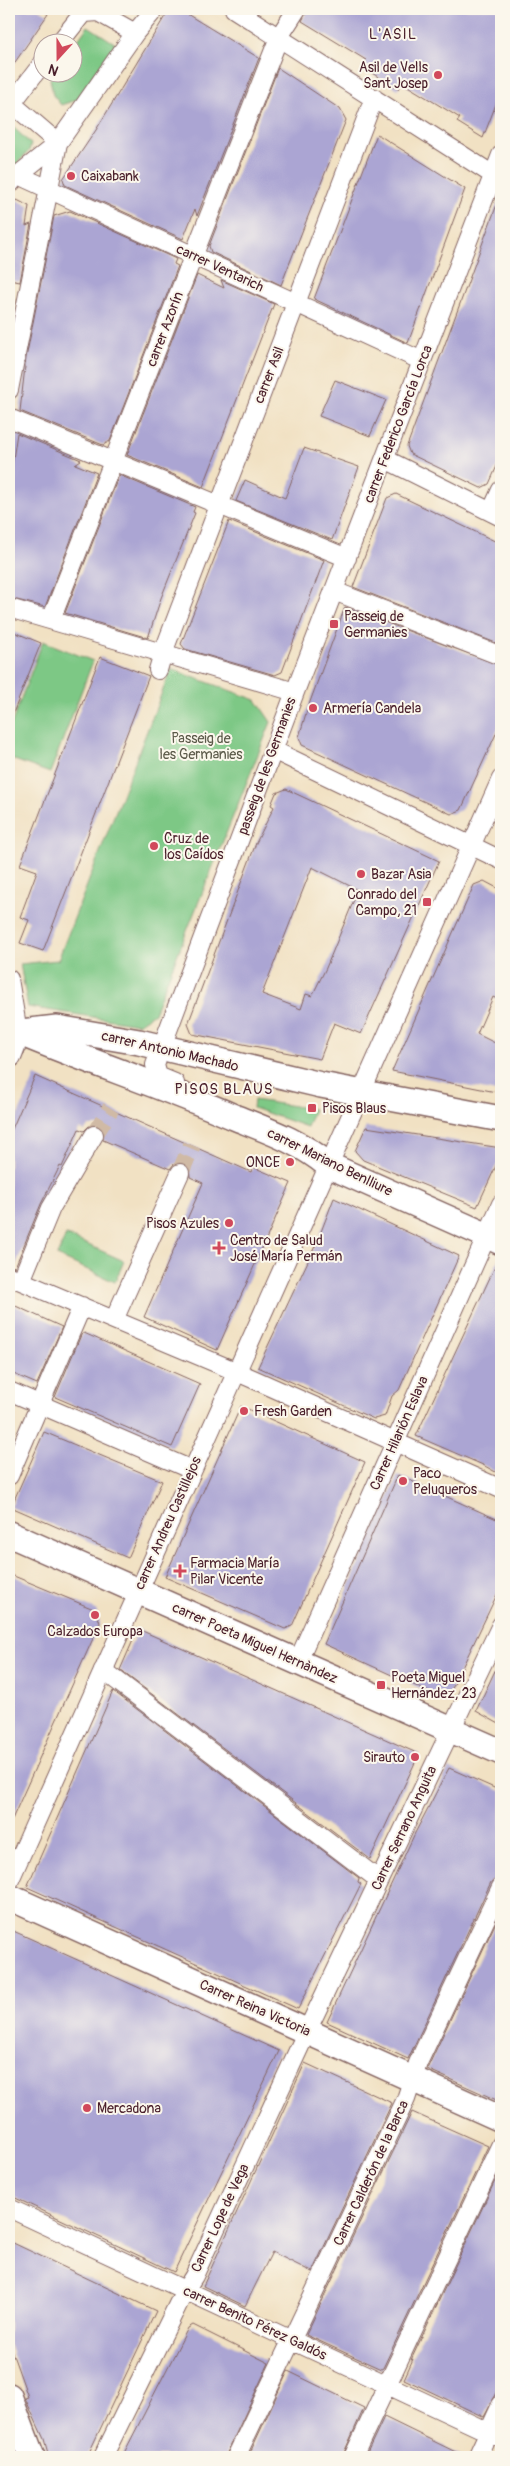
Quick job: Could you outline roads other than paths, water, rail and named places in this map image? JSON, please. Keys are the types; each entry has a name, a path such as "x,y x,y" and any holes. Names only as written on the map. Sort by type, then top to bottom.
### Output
{"main road":[{"name":"carrer Antonio Machado","path":"14,1030 57,1028 139,1042 162,1049 321,1085 501,1120"},
{"path":"9,1055 14,1030"},
{"name":"carrer Mariano Benlliure","path":"14,1030 127,1076 196,1100 306,1147 328,1165 494,1239"},
{"name":"carrer Poeta Miguel Hernàndez","path":"9,1534 501,1752"},
{"name":"Carrer Reina Victoria","path":"9,1897 501,2119"},
{"path":"9,2396 32,2457"}],"street":[{"path":"13,180 58,144 135,33 154,9"},
{"path":"234,9 497,178"},
{"name":"carrer Azorín","path":"51,620 279,37 297,9"},
{"path":"68,32 83,13 98,12 135,33"},
{"path":"32,76 10,104 58,144"},
{"name":"carrer Asil","path":"158,670 374,98"},
{"path":"9,390 13,348 50,190 58,144"},
{"name":"carrer Federico García Lorca","path":"295,692 422,361 497,178 501,156"},
{"name":"carrer Ventarich","path":"13,180 50,190 422,361"},
{"path":"9,418 347,558"},
{"path":"385,459 496,514 501,490"},
{"path":"334,591 501,656"},
{"name":"passeig de les Germanies","path":"9,608 295,692 155,1065 158,1076 181,1086 196,1100"},
{"path":"273,750 501,860"},
{"name":"carrer Andreu Castillejos","path":"9,1882 501,779"},
{"path":"9,979 14,1030"},
{"path":"94,1135 51,1208 15,1278 236,1371 501,1489"},
{"path":"114,1320 180,1173"},
{"name":"Carrer Hilarión Eslava","path":"297,1663 395,1442 494,1239 501,1204"},
{"path":"9,1476 82,1306"},
{"path":"9,1391 192,1470"},
{"name":"Carrer Serrano Anguita","path":"307,2032 501,1625"},
{"path":"103,1670 379,1880"},
{"name":"Carrer Calderón de la Barca","path":"236,2457 406,2099 418,2063 501,1887"},
{"name":"Carrer Lope de Vega","path":"103,2457 185,2290 194,2276 307,2032"},
{"path":"353,2457 501,2144"},
{"name":"carrer Benito Pérez Galdós","path":"9,2208 495,2435"},
{"path":"477,2457 495,2435 501,2405"}],"tunnel":[{"path":"94,1135 111,1108"},
{"path":"180,1173 192,1145"}],"place":[{"name":"Asil de Vells Sant Josep","path":"438,75"},
{"name":"Caixabank","path":"71,176"},
{"name":"Passeig de Germanies","path":"334,624"},
{"name":"Armería Candela","path":"313,708"},
{"name":"Cruz de los Caídos","path":"154,846"},
{"name":"Bazar Asia","path":"361,874"},
{"name":"Conrado del Campo, 21","path":"427,902"},
{"name":"Pisos Blaus","path":"312,1108"},
{"name":"ONCE","path":"290,1162"},
{"name":"Pisos Azules","path":"229,1223"},
{"name":"Centro de Salud José María Permán","path":"219,1248"},
{"name":"Fresh Garden","path":"244,1411"},
{"name":"Paco Peluqueros","path":"403,1481"},
{"name":"Farmacia María Pilar Vicente","path":"180,1571"},
{"name":"Calzados Europa","path":"95,1615"},
{"name":"Poeta Miguel Hernández, 23","path":"381,1685"},
{"name":"Sirauto","path":"415,1757"},
{"name":"Mercadona","path":"87,2108"}],"district":[{"name":"L'ASIL","path":"393,34"},
{"name":"PISOS BLAUS","path":"224,1089"}],"park label":[{"name":"Passeig de les Germanies","path":"201,746"}]}
